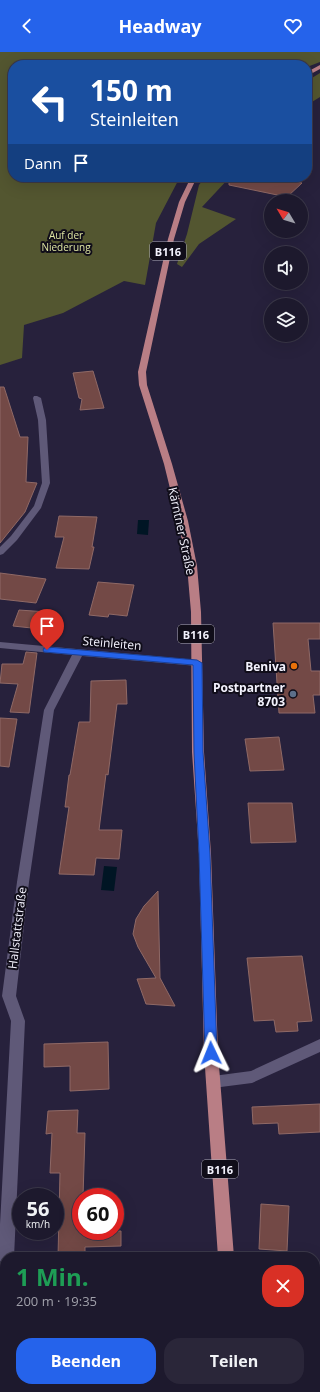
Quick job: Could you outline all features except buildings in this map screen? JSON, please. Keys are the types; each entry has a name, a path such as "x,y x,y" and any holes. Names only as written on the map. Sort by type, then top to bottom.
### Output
{"main road":[{"name":"Kärntner Straße","path":"192,182 182,202 176,220 149,335 142,372 146,398 168,464 183,522 192,566 196,612 198,752 204,854 213,1082 226,1252"}],"street":[{"path":"0,552 14,538 38,506 46,483 42,420 37,398"},
{"name":"Steinleiten","path":"0,645 197,663"},
{"name":"Hallstattstraße","path":"6,1252 18,1021 9,996 23,882 49,710 78,653"},
{"path":"213,1082 252,1077 320,1045"}],"green space":[{"name":"Auf der Niederung","path":"0,52 320,52 320,62 312,65 312,60 8,60 8,182 177,182 156,223 145,285 124,281 63,313 24,325 22,358 0,365"},
{"path":"320,73 320,97 312,102 312,78"},
{"path":"201,182 225,182 202,207 236,219 199,244 182,267 177,264 187,234 199,185"}],"water":[{"path":"138,520 149,520 148,535 137,534"},
{"path":"104,866 117,867 114,891 101,890"}],"place":[{"name":"Beniva","path":"294,666"},
{"name":"Postpartner 8703","path":"293,694"}],"route":[{"path":"47,650 197,663 198,752 204,854 211,1053"}]}
